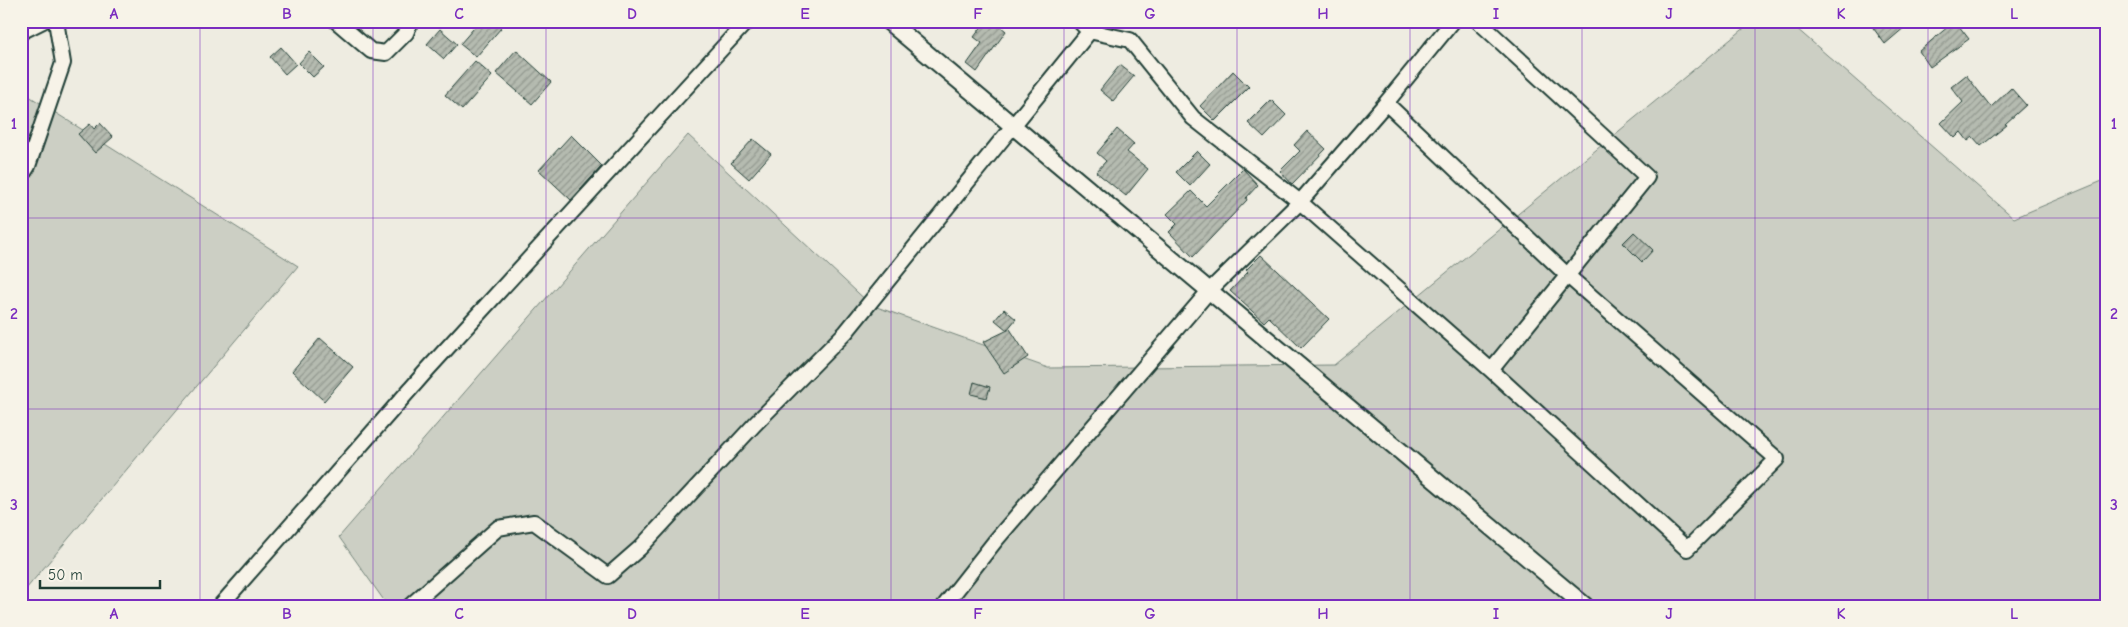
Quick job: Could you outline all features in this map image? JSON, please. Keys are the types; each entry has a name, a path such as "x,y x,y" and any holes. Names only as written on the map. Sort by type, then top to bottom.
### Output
{"street":[{"path":"21,32 43,21"},
{"path":"21,177 28,166 63,63 56,21"},
{"path":"336,21 371,51 386,53 406,33 411,21"},
{"path":"220,606 428,369 747,21"},
{"path":"888,21 1585,606"},
{"path":"944,606 996,540 1210,291 1300,202 1386,103 1453,21"},
{"path":"1478,21 1648,177 1491,370"},
{"path":"410,606 498,528 534,522 608,576 640,548 755,424 846,332 1014,127 1088,24 1130,40 1193,118 1300,202 1491,370 1687,549 1777,459 1568,276 1386,103"}],"shaded area":[{"path":"1753,21 1788,21 2014,218 2107,179 2107,606 388,606 339,537 688,135 871,305 1048,368 1334,365"},
{"path":"21,91 298,266 21,595"}],"building":[{"path":"480,21 493,21 501,28 476,57 460,44"},
{"path":"986,21 994,21 1006,31 977,72 967,64 982,43 974,37"},
{"path":"1868,21 1912,21 1885,44"},
{"path":"1955,21 1969,39 1930,67 1919,51"},
{"path":"440,29 457,44 444,59 427,44"},
{"path":"281,47 296,64 285,74 270,57"},
{"path":"516,50 551,82 532,104 496,73"},
{"path":"309,52 324,67 313,77 299,63"},
{"path":"475,61 492,76 462,110 445,95"},
{"path":"1120,65 1134,76 1113,101 1100,90"},
{"path":"1233,71 1249,87 1215,121 1200,106"},
{"path":"1966,75 1991,107 2011,88 2026,105 2005,124 2007,125 1981,146 1973,137 1968,141 1961,132 1955,138 1941,123 1963,102 1951,87"},
{"path":"1271,100 1286,115 1264,138 1248,123"},
{"path":"100,123 113,137 95,153 78,134 90,124 94,129"},
{"path":"1117,129 1134,144 1127,152 1148,169 1126,196 1096,172 1106,161 1097,153"},
{"path":"1307,131 1326,149 1292,184 1280,171 1300,151 1294,145"},
{"path":"571,135 602,166 571,200 539,170"},
{"path":"753,139 771,154 749,179 731,163"},
{"path":"1197,151 1210,164 1190,186 1176,172"},
{"path":"1243,169 1258,185 1246,198 1247,200 1193,257 1169,232 1177,224 1167,214 1191,191 1206,206"},
{"path":"1634,232 1653,250 1642,262 1623,243"},
{"path":"1261,255 1329,319 1301,348 1269,317 1264,322 1230,291 1248,272 1246,270"},
{"path":"1004,309 1016,319 1007,330 995,320"},
{"path":"1010,329 1028,357 1004,373 983,342"},
{"path":"320,338 353,367 324,401 292,371"},
{"path":"974,382 990,387 987,398 971,394"}]}
